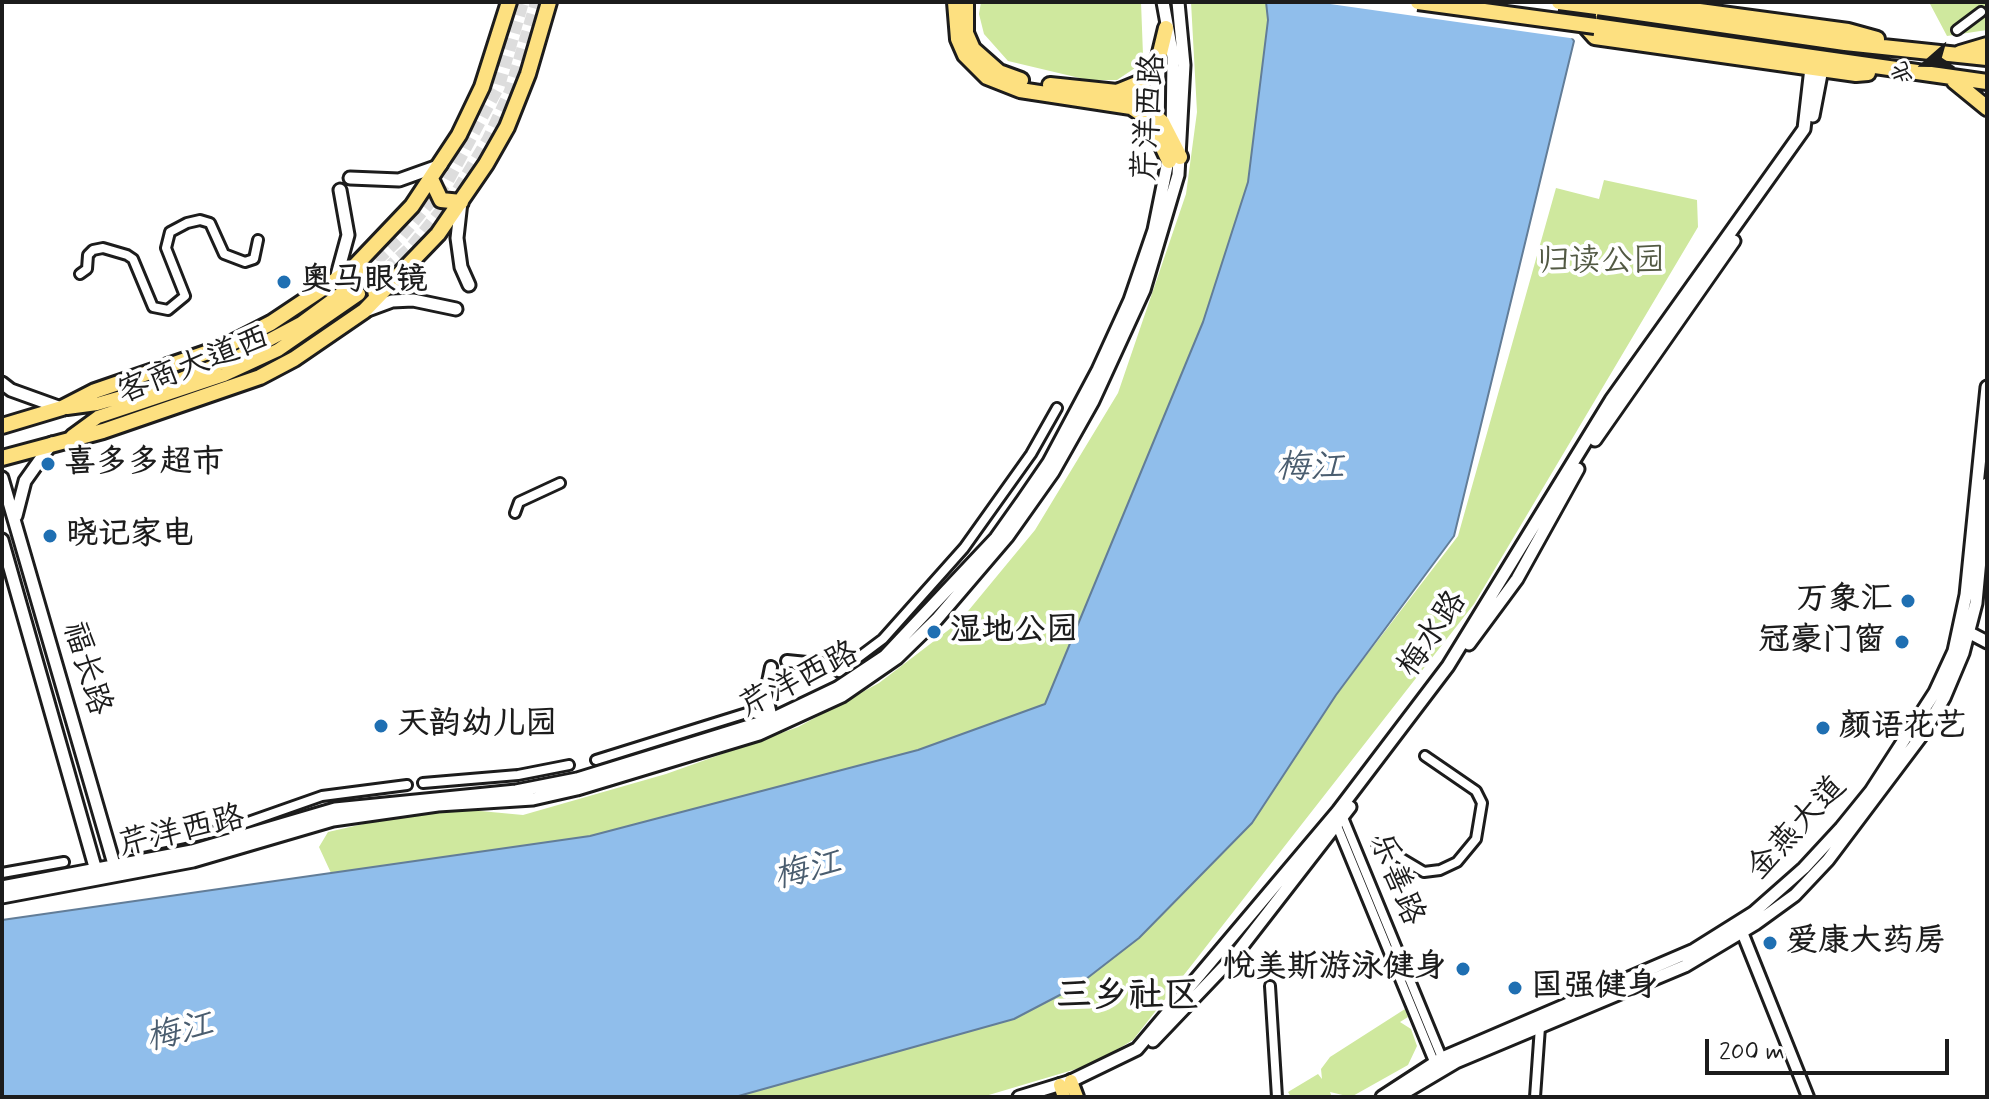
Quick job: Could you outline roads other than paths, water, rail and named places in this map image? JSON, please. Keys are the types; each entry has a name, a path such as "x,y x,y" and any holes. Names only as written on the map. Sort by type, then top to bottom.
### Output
{"highway":[{"path":"2,426 62,408 95,391 226,346 271,323 352,269 432,181 482,87 509,2"},
{"name":"客商大道西","path":"2,458 72,436 103,431 260,377 294,359 364,311 420,255 461,202 507,127 537,48 549,2"},
{"path":"955,2 958,39 965,55 987,77 1020,90 1131,107 1143,115 1175,159"},
{"path":"966,2 966,33 973,49 999,72 1017,80 1117,92 1151,110 1172,141 1175,159"},
{"path":"1418,2 1987,82"},
{"path":"1559,2 1845,43 1987,58"},
{"path":"1593,2 1587,28 1595,37 1856,74 1888,70"},
{"path":"1633,2 1848,31 1905,47"},
{"path":"1117,92 1139,83 1152,70 1159,57 1166,28"},
{"path":"1954,54 1987,45"},
{"path":"1950,79 1987,108"},
{"path":"432,181 441,200 461,202"},
{"path":"352,269 373,277 376,296"}],"main road":[{"name":"芹洋西路","path":"1163,2 1173,57 1172,141"},
{"name":"芹洋西路","path":"2,897 222,844 335,809 546,786 715,739 772,719 837,688 885,656 996,538 1049,462 1098,370 1135,286 1175,159 1184,65 1178,2"},
{"name":"梅水路","path":"1048,1097 1137,1058 1236,954 1448,666 1611,400 1804,129 1810,114 1817,68"},
{"name":"芹洋西路","path":"116,871 222,854 333,820 438,805 533,799 577,789 759,734 842,696 870,679 937,619 1007,537 1053,472 1093,401 1144,290 1178,175 1175,159"},
{"path":"350,178 399,180 441,165"},
{"path":"336,279 348,235 340,190"},
{"path":"461,202 457,238 461,267 469,285"},
{"path":"2,383 11,390 62,408 97,404 170,383 237,357 355,290 278,350 224,375 98,417 72,436"},
{"path":"364,311 392,301 413,300 456,309"},
{"name":"金燕大道","path":"1382,1097 1438,1061 1694,950 1753,913 1804,868 1841,828 1871,791 1935,692 1954,651 1966,595 1987,387"},
{"path":"15,525 25,481 52,443"},
{"name":"福长路","path":"2,478 116,871"},
{"name":"金燕大道","path":"1397,1097 1456,1062 1685,966 1795,895 1828,860 1922,735 1944,698 1970,633 1976,603 1987,484"},
{"name":"福长路","path":"2,540 97,875"},
{"path":"1976,603 1987,617"},
{"path":"1970,633 1987,642"},
{"name":"芹洋西路","path":"2,887 97,875"},
{"name":"梅水路","path":"1019,1097 1068,1090"}],"street":[{"path":"1957,30 1981,12"},
{"path":"80,274 87,269 93,250 103,248 127,255 133,259 153,307 168,310 185,296 166,248 170,232 177,226 200,220 210,223 224,254 245,262 254,259 258,240"},
{"path":"787,661 843,669 883,639 964,548 1031,454 1057,408"},
{"path":"515,513 519,502 560,483"},
{"path":"771,667 766,692 772,719"},
{"path":"596,760 750,712 772,719"},
{"path":"1377,844 1424,872 1440,870 1457,862 1476,839 1482,803 1476,791 1425,756"},
{"path":"423,783 518,775 569,765"},
{"path":"137,848 231,828 322,796 407,785"},
{"name":"乐善路","path":"1338,817 1438,1061"},
{"path":"2,873 64,862"},
{"path":"1742,932 1808,1097"},
{"path":"1270,986 1277,1097"},
{"path":"1535,1097 1540,1027"}],"water":[{"name":"梅江","path":"1266,2 1547,2 1574,41 1454,536 1336,695 1252,823 1139,938 1077,986 1014,1019 735,1097 2,1097 2,920 590,836 918,750 1045,704 1203,322 1248,182 1268,20"}],"tunnel":[{"path":"351,286 401,237 448,181 499,86 523,2"},
{"path":"359,294 412,246 457,191 488,139 510,91 536,2"}],"place":[{"name":"奥马眼镜","path":"284,282"},
{"name":"喜多多超市","path":"48,464"},
{"name":"晓记家电","path":"50,536"},
{"name":"万象汇","path":"1908,601"},
{"name":"湿地公园","path":"934,632"},
{"name":"冠豪门窗","path":"1902,642"},
{"name":"天韵幼儿园","path":"381,726"},
{"name":"颜语花艺","path":"1823,728"},
{"name":"爱康大药房","path":"1770,943"},
{"name":"悦美斯游泳健身","path":"1463,969"},
{"name":"国强健身","path":"1515,988"}],"district":[{"name":"三乡社区","path":"1128,998"}],"park label":[{"name":"归读公园","path":"1601,263"}]}
